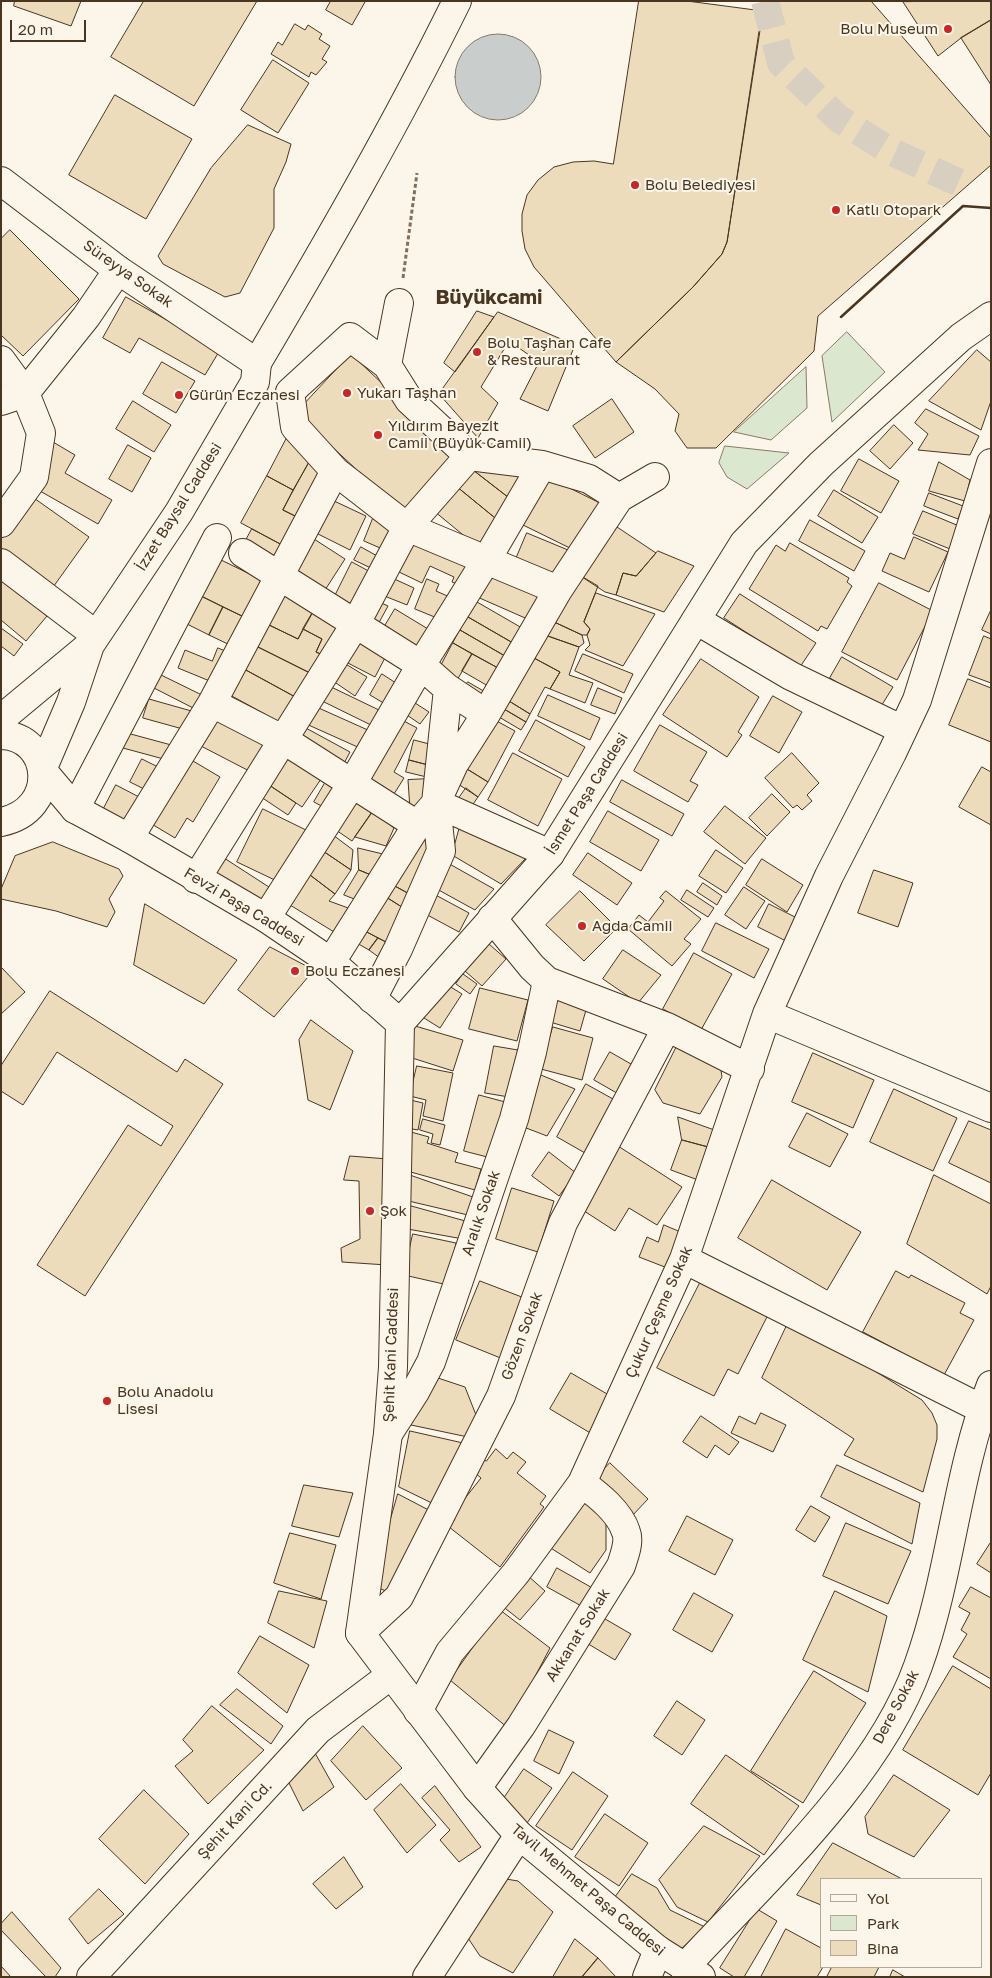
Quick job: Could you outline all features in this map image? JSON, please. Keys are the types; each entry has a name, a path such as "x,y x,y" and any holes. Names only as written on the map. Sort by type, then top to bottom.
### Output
{"street":[{"path":"257,363 357,193 422,72 457,1"},
{"name":"Süreyya Sokak","path":"1,181 118,270 257,363"},
{"path":"13,397 86,317 118,270"},
{"path":"387,365 399,303"},
{"name":"İsmet Paşa Caddesi","path":"400,1023 550,854 744,543 821,464 961,337 991,316"},
{"path":"558,590 407,527 335,471 295,427 290,392 350,337 387,365 410,400 469,456 542,465 589,479 620,498"},
{"path":"1,360 13,397 41,433 34,477 1,523"},
{"name":"İzzet Baysal Caddesi","path":"5,822 24,815 36,800 43,783 42,770 71,702 93,640 184,504 256,382 257,363"},
{"path":"196,879 356,623 407,527 469,456"},
{"name":"Çukur Çeşme Sokak","path":"418,1711 450,1652 516,1573 582,1483 684,1259 750,1069 767,1014 830,876 917,700 991,463"},
{"path":"266,918 353,782 421,665 487,559 542,465"},
{"path":"129,838 212,702 335,471"},
{"path":"331,962 417,824 436,804 454,764 486,714 558,590 620,498 655,477"},
{"path":"75,809 218,538"},
{"path":"243,554 421,665 446,688 486,714"},
{"path":"1,563 93,640"},
{"path":"696,620 791,676 903,730"},
{"name":"İzzet Baysal Caddesi","path":"1,720 93,640"},
{"path":"372,999 398,949 441,851 436,804 448,689 446,688"},
{"path":"212,702 284,740 417,824"},
{"path":"1,735 19,740 30,747 38,758 42,770 75,809"},
{"path":"436,804 550,854"},
{"path":"5,822 75,809"},
{"name":"Fevzi Paşa Caddesi","path":"75,809 129,838 196,879 266,918 331,962 400,1023"},
{"path":"492,918 532,967 547,981 667,1027 750,1069"},
{"name":"Aralık Sokak","path":"388,1434 415,1392 431,1362 514,1119 532,1052 547,981"},
{"path":"767,1014 991,1108"},
{"name":"Şehit Kani Caddesi","path":"360,1633 388,1434 393,1367 400,1023"},
{"name":"Gözen Sokak","path":"360,1633 399,1596 417,1562 500,1396 563,1223 667,1027"},
{"path":"684,1259 985,1411"},
{"name":"Dere Sokak","path":"692,1972 830,1810 863,1765 894,1717 918,1668 934,1619 985,1411"},
{"name":"Akkanat Sokak","path":"477,1788 521,1726 621,1566 626,1551 627,1532 607,1502 582,1483"},
{"path":"360,1633 391,1676"},
{"name":"Tavil Mehmet Paşa Caddesi","path":"391,1676 477,1788 519,1835 658,1950 692,1972"},
{"name":"Şehit Kani Cd.","path":"91,1977 318,1730 391,1676"},
{"path":"427,1977 519,1835"},
{"path":"647,1977 658,1950"}],"path":[{"path":"399,303 418,173"}],"green space":[{"path":"847,332 885,372 832,422 822,356"},
{"path":"806,367 807,408 771,440 734,432"},
{"path":"725,446 789,453 747,489 727,477 719,463"}],"shaded area":[{"path":"498,34 522,41 534,53 541,77 534,101 522,113 498,120 474,113 462,101 455,77 462,53 474,41"}],"building":[{"path":"15,1 81,1 71,26 14,6"},
{"path":"144,1 257,1 194,106 111,57"},
{"path":"331,1 365,2 352,25 326,10"},
{"name":"Bolu Belediyesi","path":"639,1 687,1 763,11 727,242 722,254 693,287 616,362 534,267 525,249 522,214 527,195 538,180 554,167 573,162 594,161 613,164"},
{"name":"Katlı Otopark","path":"764,1 871,1 991,138 991,165 818,316 814,351 716,448 687,448 675,431 679,414 655,389 616,362 693,287 722,254 727,242"},
{"name":"Bolu Museum","path":"991,1 991,20 961,38 938,56 903,2"},
{"path":"991,20 991,85 961,38"},
{"path":"295,24 305,30 308,25 322,34 319,39 330,46 322,59 327,62 316,75 311,72 309,77 271,54 278,42 282,45"},
{"path":"273,60 309,83 278,133 241,110"},
{"path":"115,95 192,139 146,219 69,175"},
{"path":"248,125 291,144 286,162 274,189 274,228 240,293 225,297 163,264 158,256 211,168"},
{"path":"10,230 79,299 23,356 1,335 1,239"},
{"path":"126,297 220,350 205,375 139,338 130,353 103,338"},
{"path":"477,311 494,317 455,372 444,363"},
{"path":"498,312 575,345 548,411 520,399 539,362 509,341 481,387 498,403 478,438 439,394"},
{"path":"977,350 991,362 991,401 981,430 929,401"},
{"name":"Yıldırım Bayezit Camii (Büyük Camii)","path":"351,354 460,457 405,515 296,413"},
{"path":"162,362 195,381 176,413 143,394"},
{"path":"612,399 634,432 595,458 573,426"},
{"path":"133,401 171,425 154,452 116,429"},
{"path":"926,409 979,436 970,455 918,450 928,434 915,423"},
{"path":"894,425 913,443 890,469 870,451"},
{"path":"291,430 312,457 293,490 267,476"},
{"path":"53,442 75,455 65,473 112,500 98,524 40,491"},
{"path":"128,445 151,458 132,492 109,479"},
{"path":"312,457 324,480 299,518 283,510"},
{"path":"859,459 899,481 881,513 841,491"},
{"path":"939,462 970,480 965,501 929,491"},
{"path":"483,465 526,478 513,501 473,470"},
{"path":"473,470 513,501 500,522 456,486"},
{"path":"267,476 293,490 283,510 299,518 284,546 241,523"},
{"path":"547,477 600,503 576,551 523,525"},
{"path":"456,486 500,522 479,548 434,511"},
{"path":"834,490 878,517 862,543 818,516"},
{"path":"929,493 963,506 958,519 924,506"},
{"path":"31,496 89,537 51,590 1,555 1,537"},
{"path":"332,500 366,516 350,550 316,533"},
{"path":"923,511 959,526 950,549 913,534"},
{"path":"374,516 397,526 387,551 364,541"},
{"path":"810,520 865,551 854,571 799,541"},
{"path":"611,523 656,553 636,576 623,573 616,595 605,592 576,573"},
{"path":"252,529 284,546 276,561 244,544"},
{"path":"527,533 568,550 557,576 516,559"},
{"path":"415,536 473,563 462,586 452,582 454,577 430,566 422,583 399,572"},
{"path":"914,537 948,552 929,592 882,571 890,553 904,559"},
{"path":"314,539 345,559 325,590 293,570"},
{"path":"790,543 849,578 847,582 852,586 827,629 821,626 818,631 749,589 776,545 785,551"},
{"path":"361,547 379,557 373,569 354,560"},
{"path":"658,551 694,566 664,612 616,595 623,573 636,576"},
{"path":"217,558 264,581 246,618 199,595"},
{"path":"352,562 374,574 354,611 333,600"},
{"path":"485,573 542,597 532,621 475,596"},
{"path":"576,573 598,586 584,622 590,629 587,635 582,635 552,621"},
{"path":"390,577 414,588 407,605 382,595"},
{"path":"1,578 47,616 26,641 1,620"},
{"path":"427,579 439,584 436,591 452,598 442,620 415,609"},
{"path":"879,583 933,611 897,680 842,652"},
{"path":"596,593 655,614 623,666 585,650 590,645 587,635 590,629 584,622"},
{"path":"283,594 313,612 298,639 267,624"},
{"path":"740,594 816,643 800,667 724,618"},
{"path":"199,595 223,607 209,635 185,623"},
{"path":"377,601 388,606 376,628 366,622"},
{"path":"477,602 522,628 513,643 468,617"},
{"path":"223,607 246,618 232,646 209,635"},
{"path":"395,609 433,632 420,654 382,631"},
{"path":"991,610 991,634 982,630"},
{"path":"313,612 342,628 325,656 316,652 322,639 303,629"},
{"path":"468,617 513,643 505,656 460,630"},
{"path":"552,621 582,635 584,643 579,647 545,635"},
{"path":"267,624 298,639 303,629 322,639 316,652 325,656 314,675 258,647"},
{"path":"1,628 23,644 14,656 1,646"},
{"path":"460,630 505,656 498,668 453,643"},
{"path":"545,635 579,647 569,675 593,683 585,703 550,689 560,672 534,658"},
{"path":"984,636 991,639 991,683 969,675"},
{"path":"357,640 387,654 375,677 346,662"},
{"path":"453,643 472,654 456,682 433,659 441,664"},
{"path":"258,647 314,675 299,699 244,669"},
{"path":"218,648 230,653 217,684 178,668 185,650 212,661"},
{"path":"472,654 498,668 488,686 462,671"},
{"path":"583,654 633,674 624,693 575,671"},
{"path":"842,657 893,687 880,708 830,678"},
{"path":"534,658 560,672 550,689 545,687 530,714 509,701"},
{"path":"701,659 759,697 738,732 742,735 727,757 663,715"},
{"path":"344,663 367,677 355,696 333,681"},
{"path":"244,669 299,699 285,725 230,695"},
{"path":"382,674 399,685 387,705 370,695"},
{"path":"161,675 206,697 199,711 154,688"},
{"path":"968,679 991,688 991,742 949,725"},
{"path":"468,682 487,693 481,703 462,691"},
{"path":"327,685 381,711 373,726 320,700"},
{"path":"598,688 622,698 615,714 591,705"},
{"path":"548,695 600,718 590,740 538,716"},
{"path":"773,696 802,712 779,753 750,736"},
{"path":"149,699 195,712 190,731 143,718"},
{"path":"412,701 429,712 420,724 404,713"},
{"path":"509,701 530,714 526,722 504,709"},
{"path":"312,705 370,731 362,749 304,723"},
{"path":"504,709 526,722 521,730 499,717"},
{"path":"215,718 270,746 255,774 201,746"},
{"path":"493,719 515,731 488,782 467,769"},
{"path":"402,720 417,728 394,772 404,778 394,794 370,780"},
{"path":"536,720 585,747 568,777 519,751"},
{"path":"660,725 707,752 690,781 698,785 688,802 634,771"},
{"path":"304,727 350,752 342,767 296,743"},
{"path":"127,733 175,746 171,761 123,748"},
{"path":"414,740 437,746 432,766 409,760"},
{"path":"513,753 562,779 538,826 488,800"},
{"path":"792,753 819,783 807,795 812,801 802,810 797,805 793,808 765,778"},
{"path":"288,757 321,779 302,807 269,785"},
{"path":"188,758 220,777 193,822 187,818 175,838 150,823"},
{"path":"142,759 162,769 150,792 130,782"},
{"path":"409,760 432,766 435,779 406,772"},
{"path":"982,767 991,772 991,825 959,807"},
{"path":"467,769 488,782 478,797 458,784"},
{"path":"428,779 430,808 410,809 408,780"},
{"path":"622,780 684,814 672,836 610,802"},
{"path":"325,783 339,791 329,810 314,802"},
{"path":"116,785 141,798 128,823 103,810"},
{"path":"269,785 296,803 288,815 261,797"},
{"path":"466,788 478,797 469,810 457,801"},
{"path":"772,794 790,812 767,836 749,818"},
{"path":"353,798 373,811 352,841 333,828"},
{"path":"725,806 766,838 745,864 704,832"},
{"path":"263,809 306,830 281,883 237,862"},
{"path":"373,811 394,828 386,846 355,837"},
{"path":"608,811 659,840 641,871 590,842"},
{"path":"461,823 527,857 501,884 452,855"},
{"path":"329,832 353,850 351,870 320,849"},
{"path":"419,837 436,848 413,896 393,885"},
{"path":"53,842 119,869 123,876 109,899 115,912 107,927 56,911 1,899 1,889 15,856"},
{"path":"358,848 387,855 376,877 359,870"},
{"path":"320,849 351,870 335,894 306,872"},
{"path":"716,850 743,868 726,893 699,876"},
{"path":"588,853 632,883 617,905 573,875"},
{"path":"221,856 272,889 262,904 210,872"},
{"path":"762,859 803,885 787,912 746,885"},
{"path":"446,862 494,889 475,910 435,888"},
{"path":"359,870 376,877 362,902 344,895"},
{"path":"874,870 913,883 898,927 858,913"},
{"path":"306,872 335,894 329,901 351,909 339,935 290,905"},
{"path":"703,883 722,896 717,905 697,892"},
{"path":"393,885 413,896 405,909 386,897"},
{"path":"744,887 765,901 746,929 725,915"},
{"path":"687,890 714,908 708,917 681,900"},
{"name":"Ağda Camii","path":"580,891 617,928 584,961 546,925"},
{"path":"666,891 701,919 684,939 691,944 672,966 628,929 639,915 648,922 664,901 660,898"},
{"path":"430,892 469,913 459,932 420,911"},
{"path":"386,897 405,909 388,943 363,930"},
{"path":"145,904 237,960 204,1004 134,965"},
{"path":"769,904 797,918 786,941 758,927"},
{"path":"716,923 769,949 754,978 702,951"},
{"path":"363,930 378,938 369,950 355,942"},
{"path":"378,938 388,943 384,961 369,950"},
{"path":"489,944 506,959 482,986 465,971"},
{"path":"270,947 314,970 274,1017 238,990"},
{"path":"623,950 661,975 638,1003 603,979"},
{"path":"694,953 732,974 701,1030 663,1009"},
{"path":"1,967 25,992 1,1014"},
{"path":"463,974 477,984 470,994 456,984"},
{"path":"446,984 462,994 440,1028 424,1018"},
{"path":"480,988 528,1000 517,1041 469,1029"},
{"path":"50,991 177,1072 185,1059 223,1084 85,1296 37,1265 128,1125 161,1146 173,1126 57,1052 23,1105 1,1091 1,1066"},
{"path":"558,995 588,1003 580,1031 550,1022"},
{"path":"311,1020 353,1051 330,1110 308,1100 299,1040"},
{"path":"415,1026 463,1040 453,1071 406,1056"},
{"path":"553,1027 593,1038 582,1080 541,1069"},
{"path":"678,1044 719,1057 722,1077 700,1114 663,1103 655,1090"},
{"path":"494,1046 524,1051 515,1098 485,1093"},
{"path":"610,1052 638,1068 622,1096 594,1080"},
{"path":"813,1053 874,1080 853,1128 792,1102"},
{"path":"417,1066 453,1073 443,1121 423,1116 426,1100 410,1096"},
{"path":"536,1073 575,1089 547,1136 521,1126"},
{"path":"586,1084 622,1104 592,1157 557,1137"},
{"path":"894,1089 957,1118 933,1171 870,1142"},
{"path":"479,1095 509,1103 495,1159 464,1151"},
{"path":"406,1099 423,1103 418,1130 401,1127"},
{"path":"807,1113 848,1134 830,1167 789,1147"},
{"path":"678,1117 720,1132 712,1148 682,1140"},
{"path":"423,1119 445,1125 440,1145 431,1143 433,1134 420,1130"},
{"path":"969,1121 991,1130 991,1183 949,1163"},
{"path":"411,1132 429,1137 427,1143 458,1153 455,1162 481,1169 475,1190 400,1169"},
{"path":"682,1140 712,1148 698,1180 671,1170"},
{"path":"618,1146 682,1187 657,1225 629,1208 615,1231 578,1207"},
{"path":"549,1152 576,1173 559,1196 532,1176"},
{"path":"350,1156 388,1159 387,1265 342,1262 341,1248 360,1239 359,1181 344,1180"},
{"path":"404,1173 473,1197 468,1215 400,1199"},
{"path":"934,1175 991,1204 991,1286 987,1294 907,1244"},
{"path":"772,1180 861,1232 827,1290 738,1238"},
{"path":"512,1188 554,1201 538,1252 496,1239"},
{"path":"404,1204 469,1222 463,1239 402,1228"},
{"path":"664,1225 683,1233 670,1269 639,1257 647,1237 658,1242"},
{"path":"413,1234 456,1243 448,1285 404,1275"},
{"path":"896,1271 909,1278 911,1275 965,1303 960,1313 974,1320 944,1375 863,1332"},
{"path":"702,1279 769,1313 738,1374 728,1369 714,1396 657,1368"},
{"path":"480,1281 527,1299 503,1359 456,1340"},
{"path":"790,1319 922,1400 932,1413 937,1425 937,1439 923,1492 844,1455 854,1439 762,1378"},
{"path":"571,1373 614,1398 592,1434 550,1409"},
{"path":"432,1376 465,1387 476,1415 468,1437 411,1425"},
{"path":"761,1413 786,1425 773,1452 731,1433 739,1416 755,1424"},
{"path":"701,1416 739,1442 729,1455 715,1445 707,1458 683,1442"},
{"path":"410,1431 472,1445 444,1509 399,1487"},
{"path":"496,1449 507,1459 513,1452 526,1462 517,1473 546,1496 540,1504 544,1507 500,1567 449,1527 455,1519 451,1516 481,1478 473,1471 483,1459 486,1461"},
{"path":"610,1463 648,1499 631,1517 593,1481"},
{"path":"837,1465 920,1503 912,1544 821,1497"},
{"path":"304,1485 353,1493 339,1537 292,1526"},
{"path":"398,1494 440,1516 397,1596 372,1585"},
{"path":"579,1498 606,1521 606,1550 590,1573 546,1545"},
{"path":"811,1506 830,1517 815,1542 796,1530"},
{"path":"687,1516 733,1540 715,1575 669,1551"},
{"path":"846,1523 911,1551 888,1604 823,1576"},
{"path":"290,1533 336,1545 321,1599 274,1583"},
{"path":"991,1542 991,1573 977,1564"},
{"path":"557,1568 596,1590 585,1608 547,1587"},
{"path":"527,1575 545,1591 520,1620 501,1605"},
{"path":"971,1587 991,1598 991,1679 953,1657 967,1634 961,1630 970,1613 959,1607"},
{"path":"279,1591 327,1601 314,1648 268,1623"},
{"path":"835,1591 887,1616 868,1692 803,1660"},
{"path":"694,1593 733,1615 712,1652 673,1630"},
{"path":"500,1610 550,1648 508,1728 450,1680"},
{"path":"600,1616 631,1634 615,1660 585,1642"},
{"path":"260,1636 309,1665 287,1713 238,1673"},
{"path":"953,1666 991,1689 991,1773 978,1795 903,1750"},
{"path":"814,1671 866,1703 803,1803 751,1771"},
{"path":"237,1689 283,1726 271,1744 220,1705"},
{"path":"677,1701 705,1720 682,1755 654,1736"},
{"path":"212,1706 264,1750 208,1804 175,1766 193,1751 183,1740"},
{"path":"363,1726 402,1768 366,1800 331,1761"},
{"path":"549,1730 574,1742 559,1774 534,1761"},
{"path":"315,1753 334,1787 303,1811 288,1781"},
{"path":"726,1755 799,1806 764,1855 691,1804"},
{"path":"524,1769 552,1788 527,1823 500,1804"},
{"path":"573,1772 608,1796 572,1850 536,1826"},
{"path":"894,1775 950,1810 914,1857 868,1834 865,1817"},
{"path":"401,1784 436,1825 407,1853 374,1810"},
{"path":"435,1786 481,1847 459,1862 440,1840 450,1830 422,1798"},
{"path":"144,1790 189,1834 145,1884 99,1839"},
{"path":"605,1814 648,1843 619,1886 575,1857"},
{"path":"704,1826 760,1856 708,1922 677,1907 659,1880"},
{"path":"833,1843 900,1878 820,1878 820,1905 797,1895"},
{"path":"344,1857 363,1887 336,1909 313,1884"},
{"path":"632,1874 657,1888 670,1910 705,1927 680,1950 611,1903"},
{"path":"500,1878 518,1881 553,1912 513,1973 480,1956 464,1932"},
{"path":"99,1889 124,1914 88,1944 69,1919"},
{"path":"757,1909 777,1921 744,1977 734,1977 720,1968"},
{"path":"12,1912 61,1968 55,1977 46,1977 1,1930 1,1924"},
{"path":"786,1929 820,1947 820,1968 822,1968 817,1977 761,1977"},
{"path":"575,1939 598,1958 582,1977 553,1977"},
{"path":"598,1958 616,1977 582,1977"},
{"path":"1,1966 11,1977 1,1977"},
{"path":"832,1968 878,1968 874,1977 827,1977"},
{"path":"893,1970 905,1977 890,1977"}],"tunnel":[{"path":"765,1 781,63 839,119 892,152 962,184"}],"wall":[{"path":"841,317 963,206 991,208"}],"place":[{"name":"Bolu Museum","path":"948,29"},
{"name":"Bolu Belediyesi","path":"635,185"},
{"name":"Katlı Otopark","path":"836,210"},
{"name":"Bolu Taşhan Cafe & Restaurant","path":"477,352"},
{"name":"Yukarı Taşhan","path":"347,393"},
{"name":"Gürün Eczanesi","path":"179,395"},
{"name":"Yıldırım Bayezit Camii (Büyük Camii)","path":"378,435"},
{"name":"Ağda Camii","path":"582,926"},
{"name":"Bolu Eczanesi","path":"295,971"},
{"name":"Şok","path":"370,1211"},
{"name":"Bolu Anadolu Lisesi","path":"107,1401"}],"district":[{"name":"Büyükcami","path":"489,298"}]}
